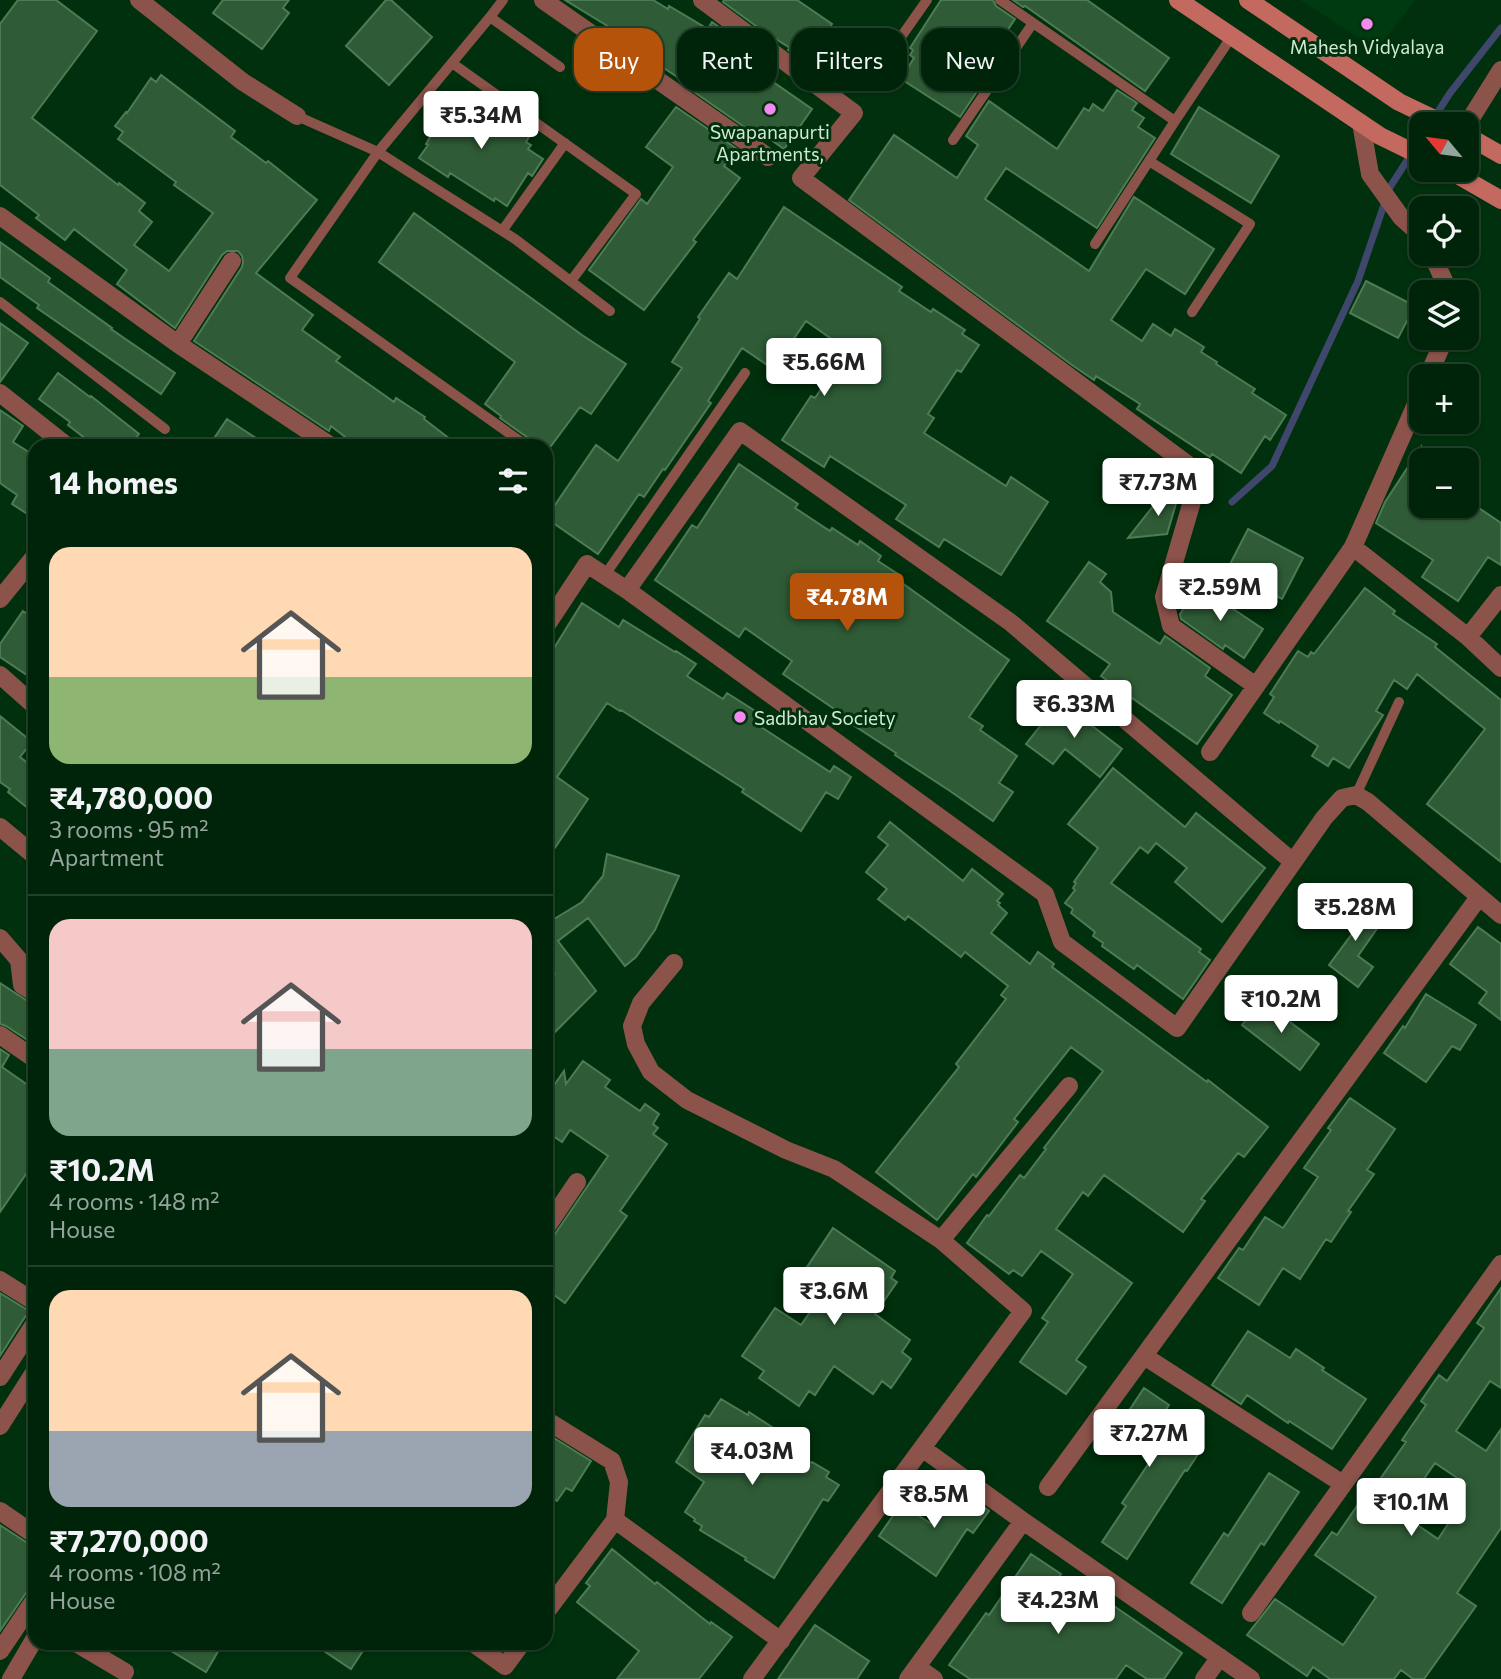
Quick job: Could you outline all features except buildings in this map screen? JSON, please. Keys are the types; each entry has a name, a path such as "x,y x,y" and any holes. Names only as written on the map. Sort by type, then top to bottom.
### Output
{"street":[{"path":"139,0 243,82 297,116"},
{"path":"543,0 768,157"},
{"path":"702,0 854,113 801,178 1187,464 1193,498 1164,597 1171,626 1256,686"},
{"path":"1178,0 1361,124 1409,150"},
{"path":"1248,0 1399,102 1420,112"},
{"path":"1476,112 1498,81"},
{"path":"1361,124 1370,174 1409,224"},
{"path":"1479,142 1501,155"},
{"path":"1470,182 1501,200"},
{"path":"0,216 178,344 320,439"},
{"path":"178,344 232,261"},
{"path":"0,393 57,439"},
{"path":"1210,752 1353,547 1409,420"},
{"path":"627,590 740,431 1010,622 1293,862"},
{"path":"1353,547 1468,637 1501,668"},
{"path":"553,615 587,564 605,575 1045,894 1062,942 1177,1028 1324,818 1342,798 1356,795 1368,802 1501,915"},
{"path":"0,599 28,565"},
{"path":"1468,637 1501,595"},
{"path":"0,675 28,700"},
{"path":"0,827 28,850"},
{"path":"1048,1488 1479,897"},
{"path":"0,938 19,960 22,985 28,989"},
{"path":"674,963 641,1003 632,1026 636,1044 651,1072 687,1100 786,1150 834,1169 941,1240 1023,1311 752,1679"},
{"path":"0,1035 28,1054"},
{"path":"941,1240 1069,1086"},
{"path":"553,1218 577,1182"},
{"path":"1251,1613 1501,1264"},
{"path":"0,1280 28,1298"},
{"path":"0,1377 28,1334"},
{"path":"1144,1356 1343,1484"},
{"path":"0,1425 28,1382"},
{"path":"553,1424 612,1461 620,1482 615,1520 553,1603"},
{"path":"922,1448 1251,1679"},
{"path":"0,1511 28,1530"},
{"path":"615,1520 781,1641"},
{"path":"934,1679 913,1673 1023,1521"},
{"path":"0,1651 28,1609"},
{"path":"10,1679 28,1649"},
{"path":"86,1650 127,1677"},
{"path":"483,1650 505,1666 517,1650"},
{"path":"1204,1679 1220,1657"}],"lane":[{"path":"503,0 378,152 290,278 517,439"},
{"path":"907,28 927,0"},
{"path":"1000,0 1175,121"},
{"path":"490,17 560,67"},
{"path":"953,140 1033,23"},
{"path":"1095,244 1232,36"},
{"path":"452,63 636,194 571,281"},
{"path":"297,116 378,152 502,231 611,312"},
{"path":"502,231 565,143"},
{"path":"1149,161 1250,224 1192,312"},
{"path":"0,302 165,429"},
{"path":"605,575 745,373"},
{"path":"1356,795 1399,702"}],"shaded area":[{"name":"Mahesh Vidyalaya","path":"1300,0 1415,0 1377,49"}],"waterway":[{"path":"1438,112 1501,28"},
{"path":"1232,502 1272,466 1358,281 1390,187 1409,158"}],"place":[{"name":"Mahesh Vidyalaya","path":"1367,24"},
{"name":"Swapanapurti Apartments,","path":"770,109"},
{"name":"Sadbhav Society","path":"740,717"}]}
